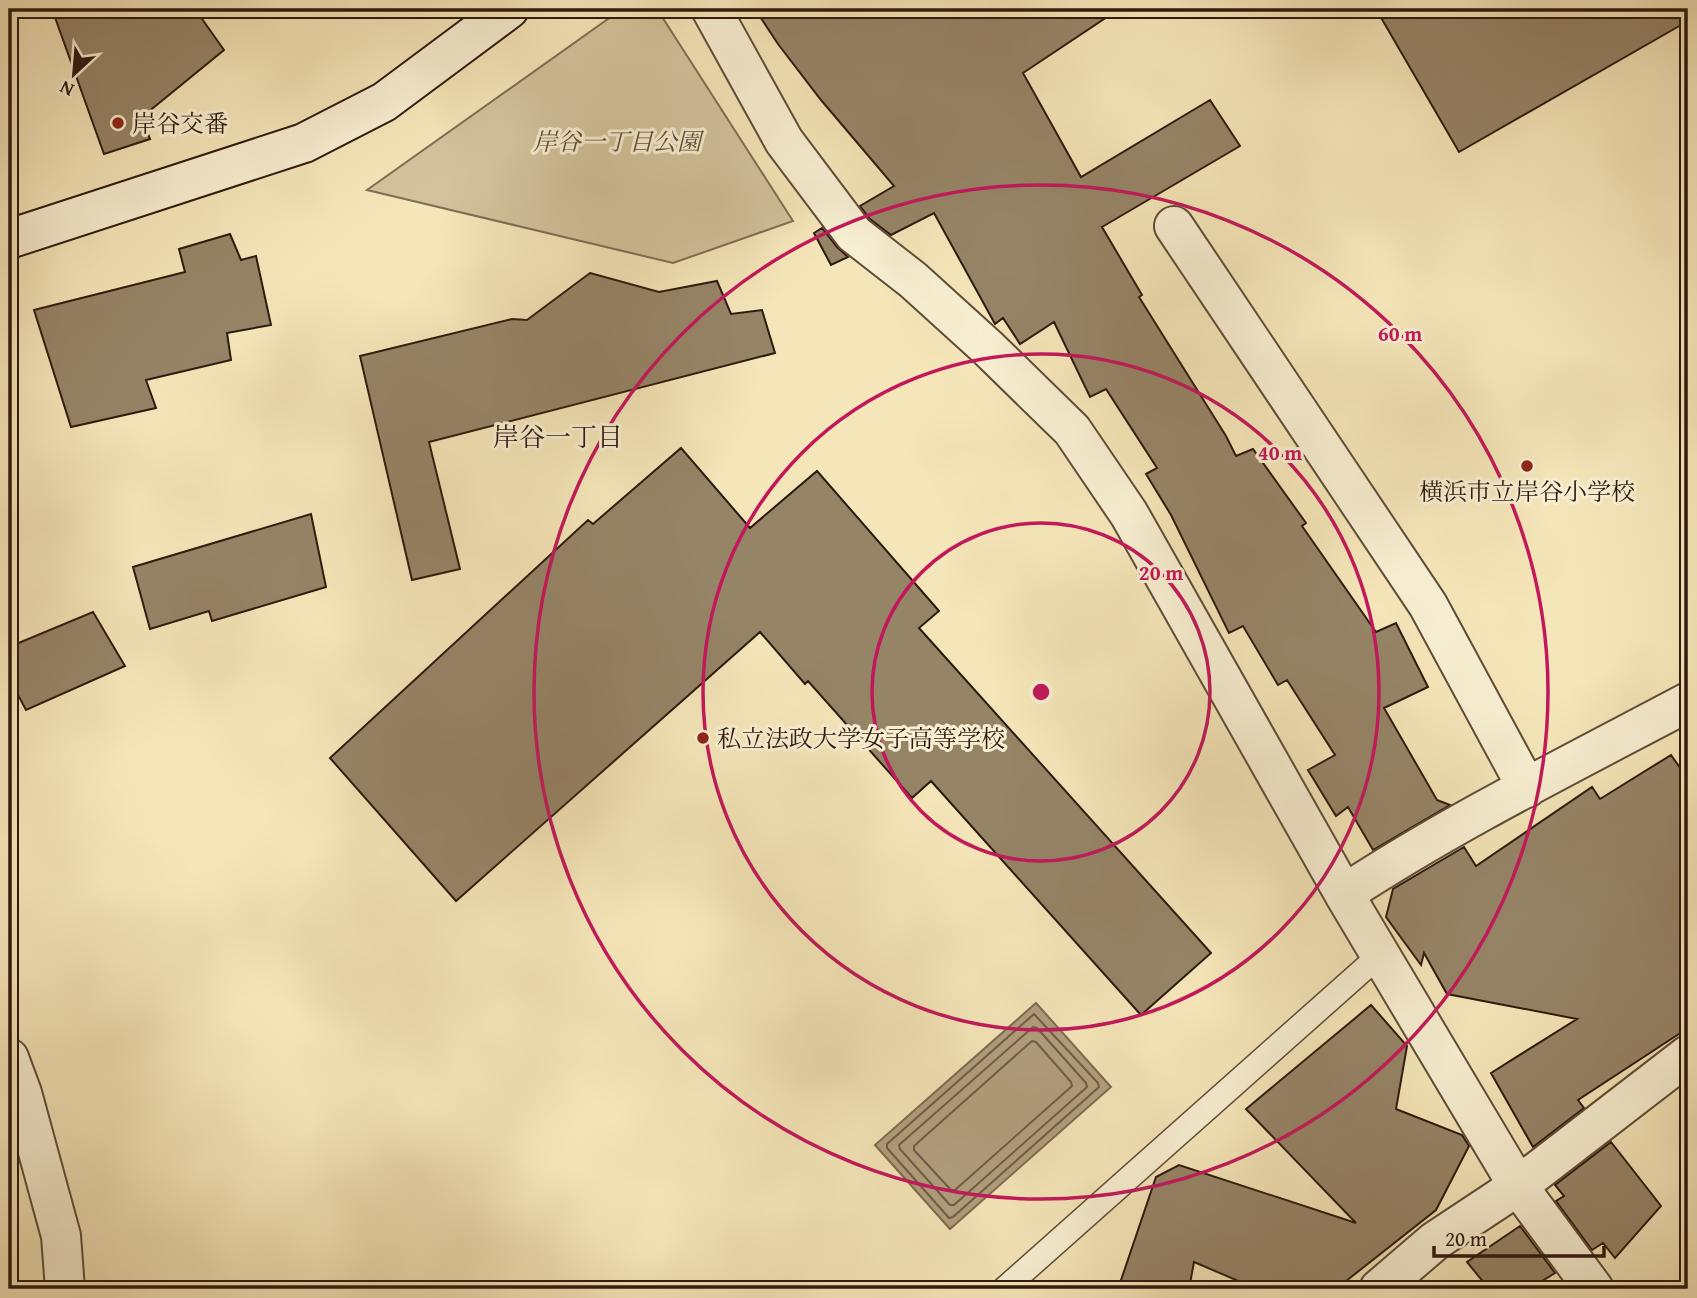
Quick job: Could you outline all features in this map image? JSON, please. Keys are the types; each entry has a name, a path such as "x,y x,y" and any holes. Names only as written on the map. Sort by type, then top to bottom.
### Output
{"street":[{"path":"9,239 304,143 384,102 509,9"},
{"path":"711,9 784,141 854,234 913,280 1072,430 1129,514 1344,894 1518,1186 1594,1289"},
{"path":"1174,226 1428,605 1527,788"},
{"path":"1344,894 1382,869 1527,788 1688,702"},
{"path":"1379,1289 1435,1241 1518,1186 1688,1055"},
{"path":"9,1058 22,1093 61,1236 64,1289"}],"lane":[{"path":"1004,1289 1381,954"}],"green space":[{"name":"岸谷一丁目公園","path":"622,9 657,9 793,221 673,263 367,190"}],"water":[{"path":"1036,1003 1111,1087 950,1229 875,1145"}],"building":[{"path":"52,9 195,9 224,50 142,117 150,139 104,154"},
{"path":"755,9 1119,9 1023,73 1081,177 1210,100 1240,146 1102,227 1142,295 1139,297 1236,456 1253,449 1306,523 1302,526 1376,632 1396,623 1428,687 1384,708 1437,800 1450,805 1373,850 1348,807 1336,816 1308,770 1335,755 1287,680 1278,685 1243,626 1229,633 1171,515 1146,474 1157,468 1106,389 1090,397 1054,322 1020,344 1003,318 995,324 934,213 891,235 870,219 860,206 894,186 821,100"},
{"path":"1376,9 1688,9 1688,21 1459,152"},
{"path":"822,228 848,257 831,265 814,233"},
{"path":"230,234 241,260 256,256 271,325 227,333 231,360 146,380 156,408 71,427 34,310 185,272 179,249"},
{"path":"590,273 659,292 717,281 731,314 762,310 775,353 429,442 460,569 412,580 360,356 512,319 527,320"},
{"path":"681,448 750,528 817,471 939,611 919,628 1211,953 1141,1015 931,781 912,798 808,681 805,684 760,632 456,901 330,758 588,520 593,524"},
{"path":"311,514 326,587 212,621 209,611 150,629 133,567"},
{"path":"93,612 125,666 26,710 9,678 9,647"},
{"path":"1671,755 1688,779 1688,1028 1578,1100 1584,1108 1533,1147 1491,1073 1577,1019 1447,994 1424,953 1421,965 1386,917 1393,889 1464,847 1476,866 1592,787 1600,799"},
{"path":"1371,1005 1407,1046 1396,1109 1462,1135 1469,1146 1436,1210 1336,1289 1257,1289 1194,1262 1189,1289 1118,1289 1156,1177 1179,1165 1356,1223 1246,1109"},
{"path":"1611,1142 1661,1206 1615,1258 1603,1243 1592,1250 1556,1201 1564,1196 1555,1185"},
{"path":"1520,1226 1555,1273 1529,1289 1489,1289 1467,1262"}],"place":[{"name":"岸谷交番","path":"118,123"},
{"name":"横浜市立岸谷小学校","path":"1527,466"},
{"name":"私立法政大学女子高等学校","path":"703,738"}],"district":[{"name":"岸谷一丁目","path":"558,436"}]}
